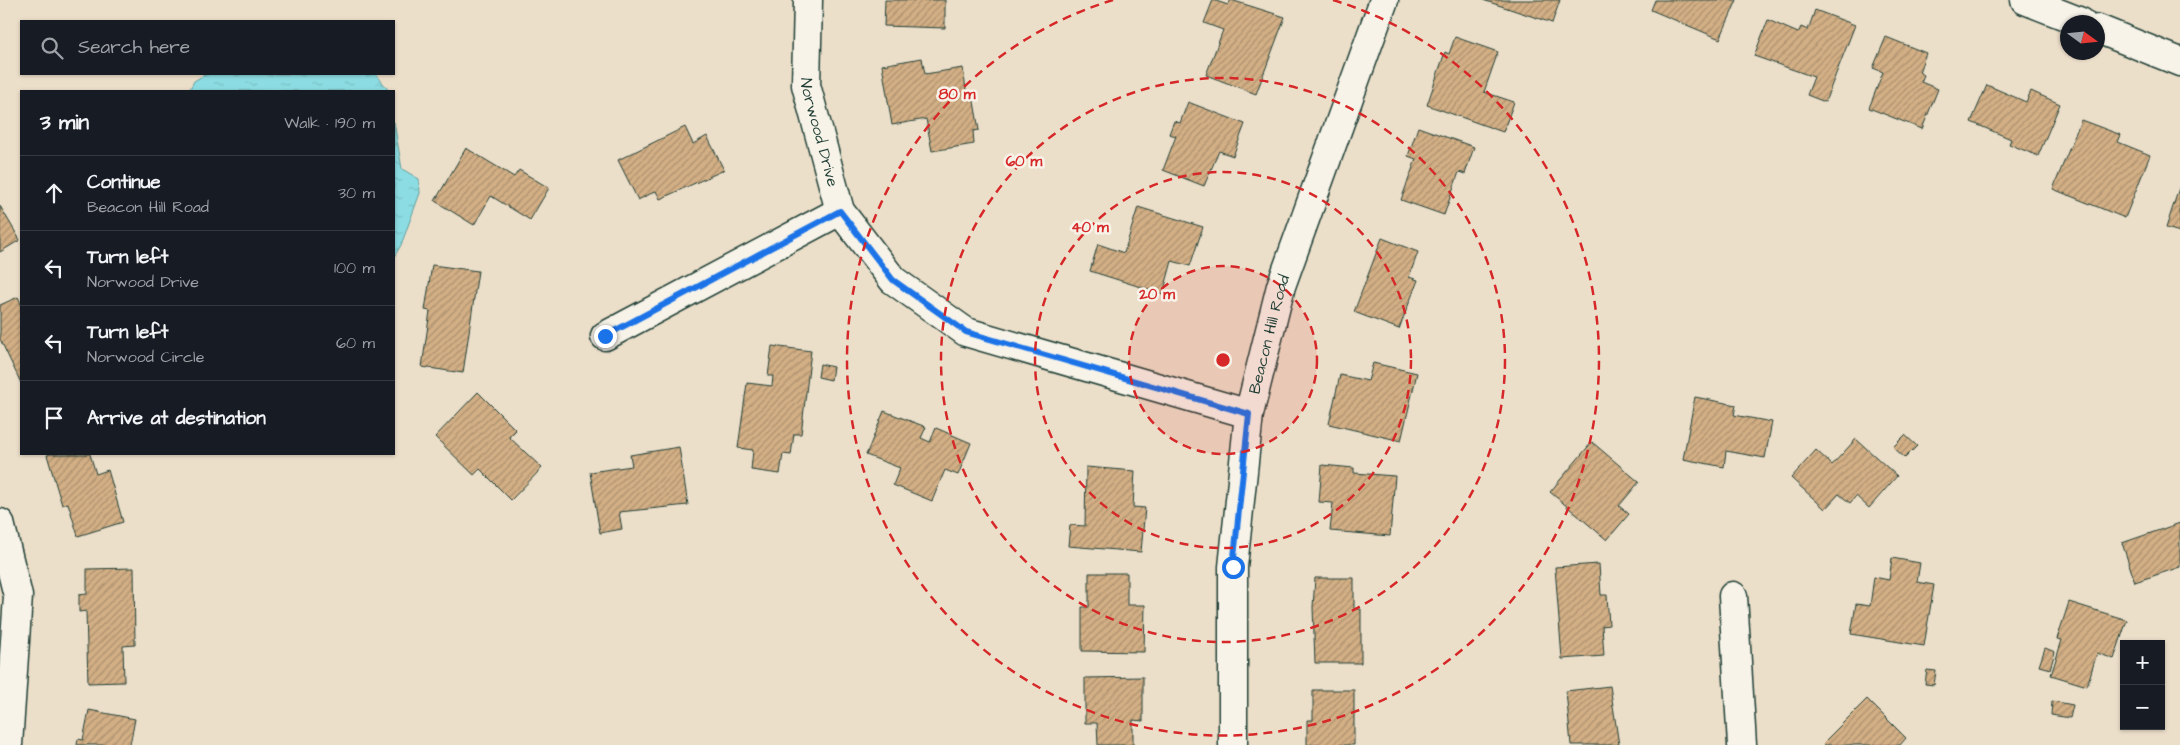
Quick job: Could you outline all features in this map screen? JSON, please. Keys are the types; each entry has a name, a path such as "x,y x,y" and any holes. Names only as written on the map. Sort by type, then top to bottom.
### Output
{"street":[{"name":"Norwood Drive","path":"808,0 806,86 840,211 893,280 966,332 1249,414"},
{"name":"Beacon Hill Road","path":"1233,745 1233,567 1249,414 1280,286 1384,0"},
{"path":"2024,0 2063,15"},
{"path":"2105,32 2180,62"},
{"path":"605,336 840,211"},
{"path":"0,523 18,596 8,745"},
{"path":"1733,596 1742,745"}],"water":[{"path":"204,75 377,75 388,90 190,90 194,81"},
{"path":"395,128 402,169 419,179 420,193 401,245 395,255"}],"building":[{"path":"885,0 945,0 945,28 884,26"},
{"path":"1213,0 1228,5 1231,0 1285,17 1256,94 1206,75 1223,30 1204,23"},
{"path":"1483,0 1560,0 1552,23"},
{"path":"1655,0 1737,0 1720,39 1651,10"},
{"path":"1815,10 1855,25 1825,102 1807,95 1814,77 1754,56 1768,20 1798,33 1801,27 1808,30"},
{"path":"1455,37 1498,52 1484,92 1514,102 1503,132 1427,105 1445,52 1449,54"},
{"path":"1886,37 1926,53 1919,72 1924,75 1921,82 1938,89 1922,129 1869,108 1883,72 1873,68"},
{"path":"922,58 925,74 963,68 967,97 973,96 979,130 973,131 974,144 932,151 926,119 892,125 882,65"},
{"path":"1987,85 2026,102 2031,91 2060,104 2038,156 2009,144 2011,139 1971,122"},
{"path":"1188,102 1245,124 1233,156 1219,151 1204,186 1163,170 1176,136 1169,134 1174,121 1180,123"},
{"path":"2081,120 2121,135 2118,142 2150,155 2125,218 2053,189"},
{"path":"685,127 693,144 707,136 724,170 660,199 656,191 638,200 618,160"},
{"path":"1418,127 1474,147 1465,174 1459,172 1444,215 1401,200 1416,159 1408,156"},
{"path":"466,148 514,177 519,170 549,188 530,220 491,196 474,225 435,201"},
{"path":"2180,185 2180,232 2166,228"},
{"path":"0,206 20,240 0,252"},
{"path":"1138,207 1203,227 1190,266 1172,261 1163,294 1090,271 1098,244 1124,253"},
{"path":"1382,238 1418,252 1409,277 1418,280 1399,329 1354,312"},
{"path":"432,265 478,271 463,373 422,367 430,311 425,310"},
{"path":"18,297 20,301 20,381 0,339 0,305"},
{"path":"772,346 811,351 801,434 794,434 791,455 783,454 780,474 751,470 753,450 738,448 747,383 772,386 773,376 768,376"},
{"path":"1373,363 1417,373 1401,441 1329,424 1340,375 1368,381"},
{"path":"820,364 833,367 831,380 818,377"},
{"path":"478,392 516,430 509,437 542,468 511,500 480,469 474,475 435,437"},
{"path":"1695,397 1736,405 1734,415 1772,422 1765,458 1726,451 1724,467 1683,459"},
{"path":"884,411 926,427 921,438 930,442 936,428 971,443 958,475 945,470 932,501 893,485 900,468 866,455"},
{"path":"1905,435 1917,446 1905,458 1893,447"},
{"path":"1856,439 1897,476 1869,508 1856,496 1850,503 1839,494 1825,509 1791,478 1816,450 1832,465"},
{"path":"1592,442 1639,482 1619,506 1629,514 1607,540 1550,492"},
{"path":"679,447 688,505 619,512 622,529 600,533 590,472 632,466 630,455"},
{"path":"47,455 90,455 96,474 108,470 123,522 78,536 68,503 62,505"},
{"path":"1322,465 1354,468 1354,473 1395,476 1390,536 1330,531 1333,503 1319,502"},
{"path":"1086,467 1135,471 1133,507 1145,508 1141,552 1068,546 1070,525 1085,526"},
{"path":"2180,523 2180,567 2135,582 2122,543"},
{"path":"1892,558 1920,563 1917,582 1934,585 1924,646 1851,634 1856,604 1870,606 1874,577 1889,580"},
{"path":"1599,564 1601,595 1607,595 1609,625 1602,626 1604,656 1562,659 1555,567"},
{"path":"134,568 135,645 123,646 124,682 88,683 86,611 79,612 79,595 87,594 87,569"},
{"path":"1089,573 1127,573 1127,605 1145,605 1144,652 1082,651 1082,607 1089,607"},
{"path":"1315,578 1354,578 1354,609 1361,609 1361,663 1315,663 1313,607"},
{"path":"2069,602 2127,620 2114,659 2097,653 2087,686 2051,675 2062,640 2057,639"},
{"path":"2045,648 2055,652 2050,669 2039,666"},
{"path":"1927,670 1936,671 1934,685 1925,684"},
{"path":"1143,677 1143,721 1133,720 1133,745 1098,745 1097,723 1085,723 1085,678"},
{"path":"1610,686 1619,745 1571,745 1566,691"},
{"path":"1313,690 1354,690 1354,745 1307,745 1307,720 1313,720"},
{"path":"1867,699 1906,738 1900,745 1825,745 1823,743"},
{"path":"2052,701 2073,705 2070,718 2051,715"},
{"path":"89,710 135,719 130,745 77,745 78,739 83,740"}],"route":[{"path":"605,336 840,211 893,280 966,332 1249,414 1233,567"}]}
